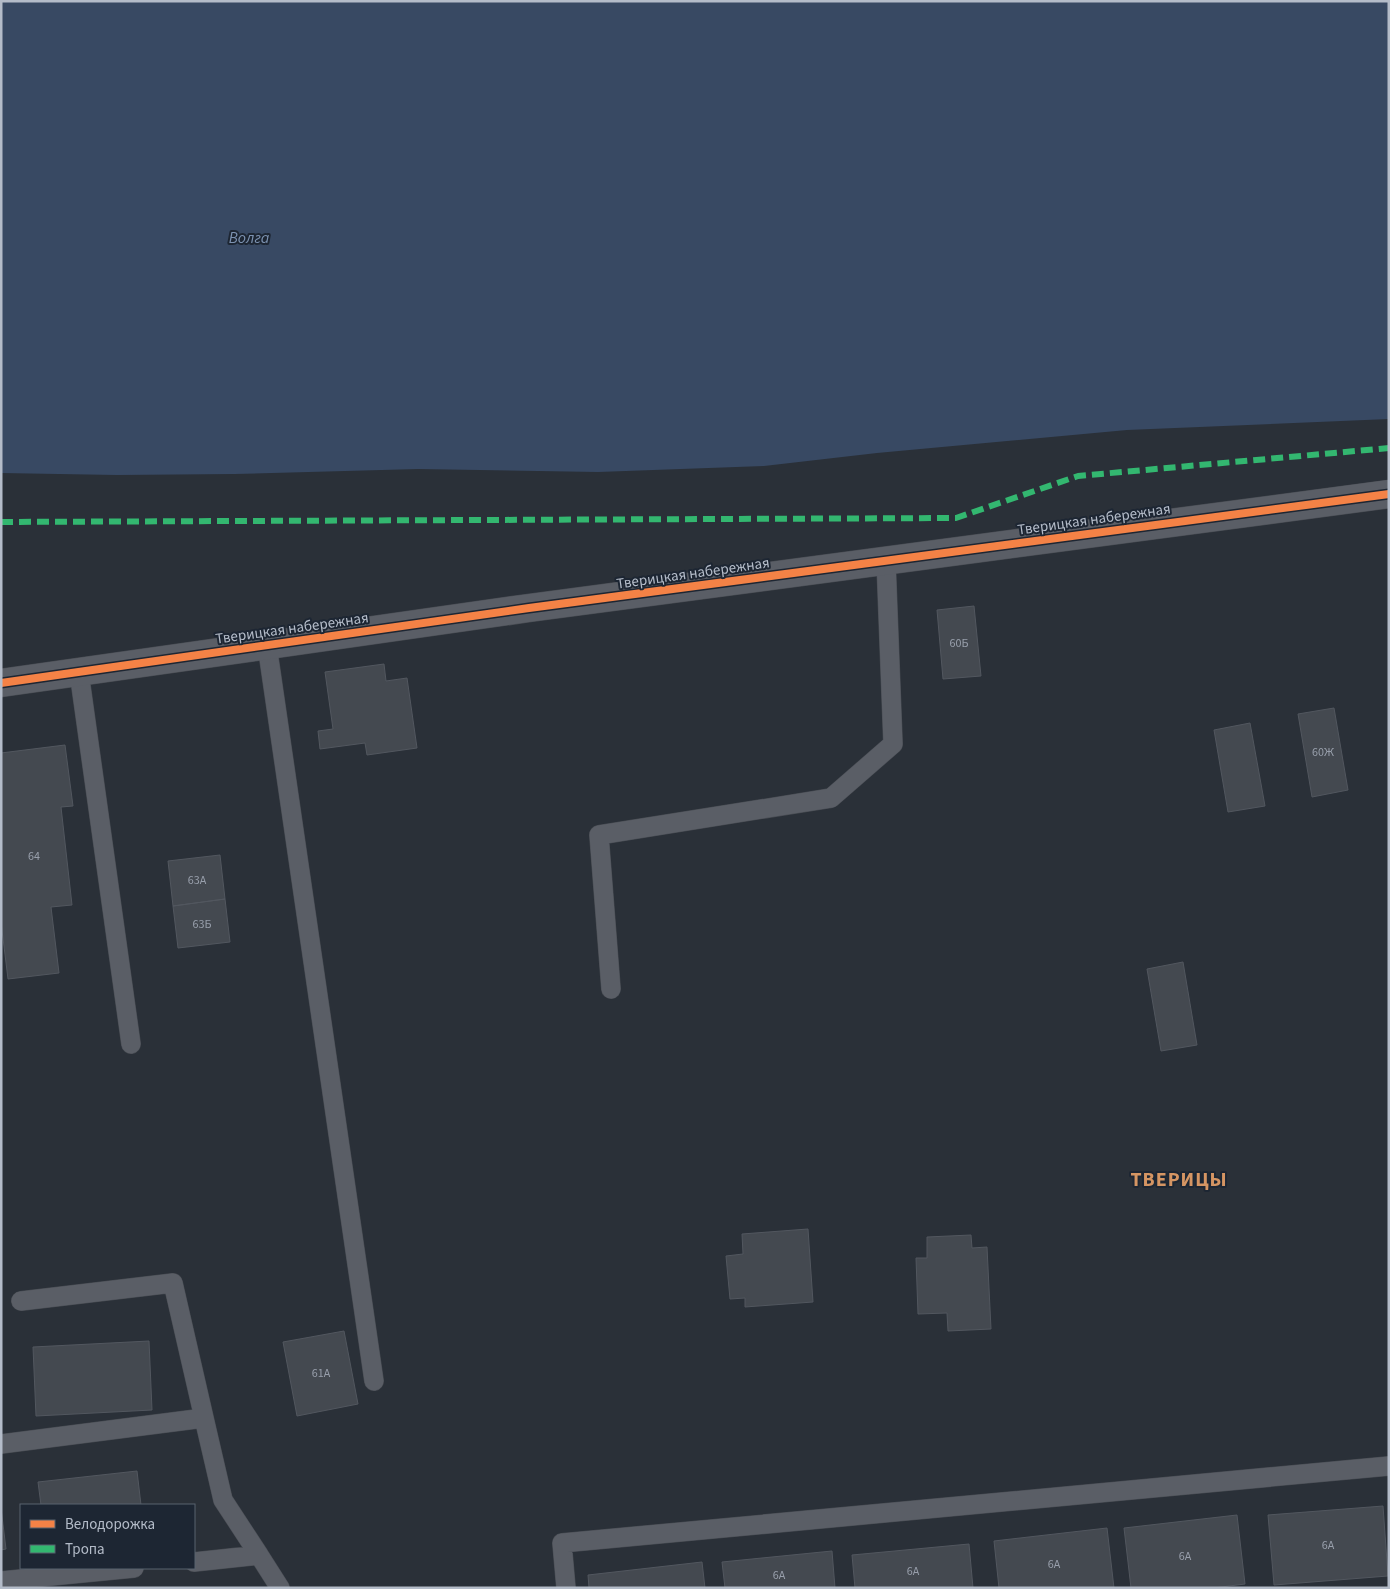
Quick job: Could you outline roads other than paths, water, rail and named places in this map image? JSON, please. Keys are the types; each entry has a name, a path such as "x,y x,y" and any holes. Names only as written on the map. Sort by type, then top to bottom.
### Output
{"street":[{"name":"Тверицкая набережная","path":"1,682 1389,494"}],"lane":[{"path":"611,989 599,835 831,798 893,744 886,561"},
{"path":"267,645 374,1380"},
{"path":"79,672 131,1044"},
{"path":"21,1301 174,1283 223,1500 280,1588"},
{"path":"1,1444 204,1418"},
{"path":"566,1588 562,1543 1389,1466"},
{"path":"195,1562 259,1555"},
{"path":"1,1581 124,1569"}],"water":[{"name":"Волга","path":"1,1 1389,1 1389,419 1127,430 877,453 764,466 598,472 418,469 234,474 117,475 1,473"}],"district":[{"name":"ТВЕРИЦЫ","path":"1179,1179"}]}
